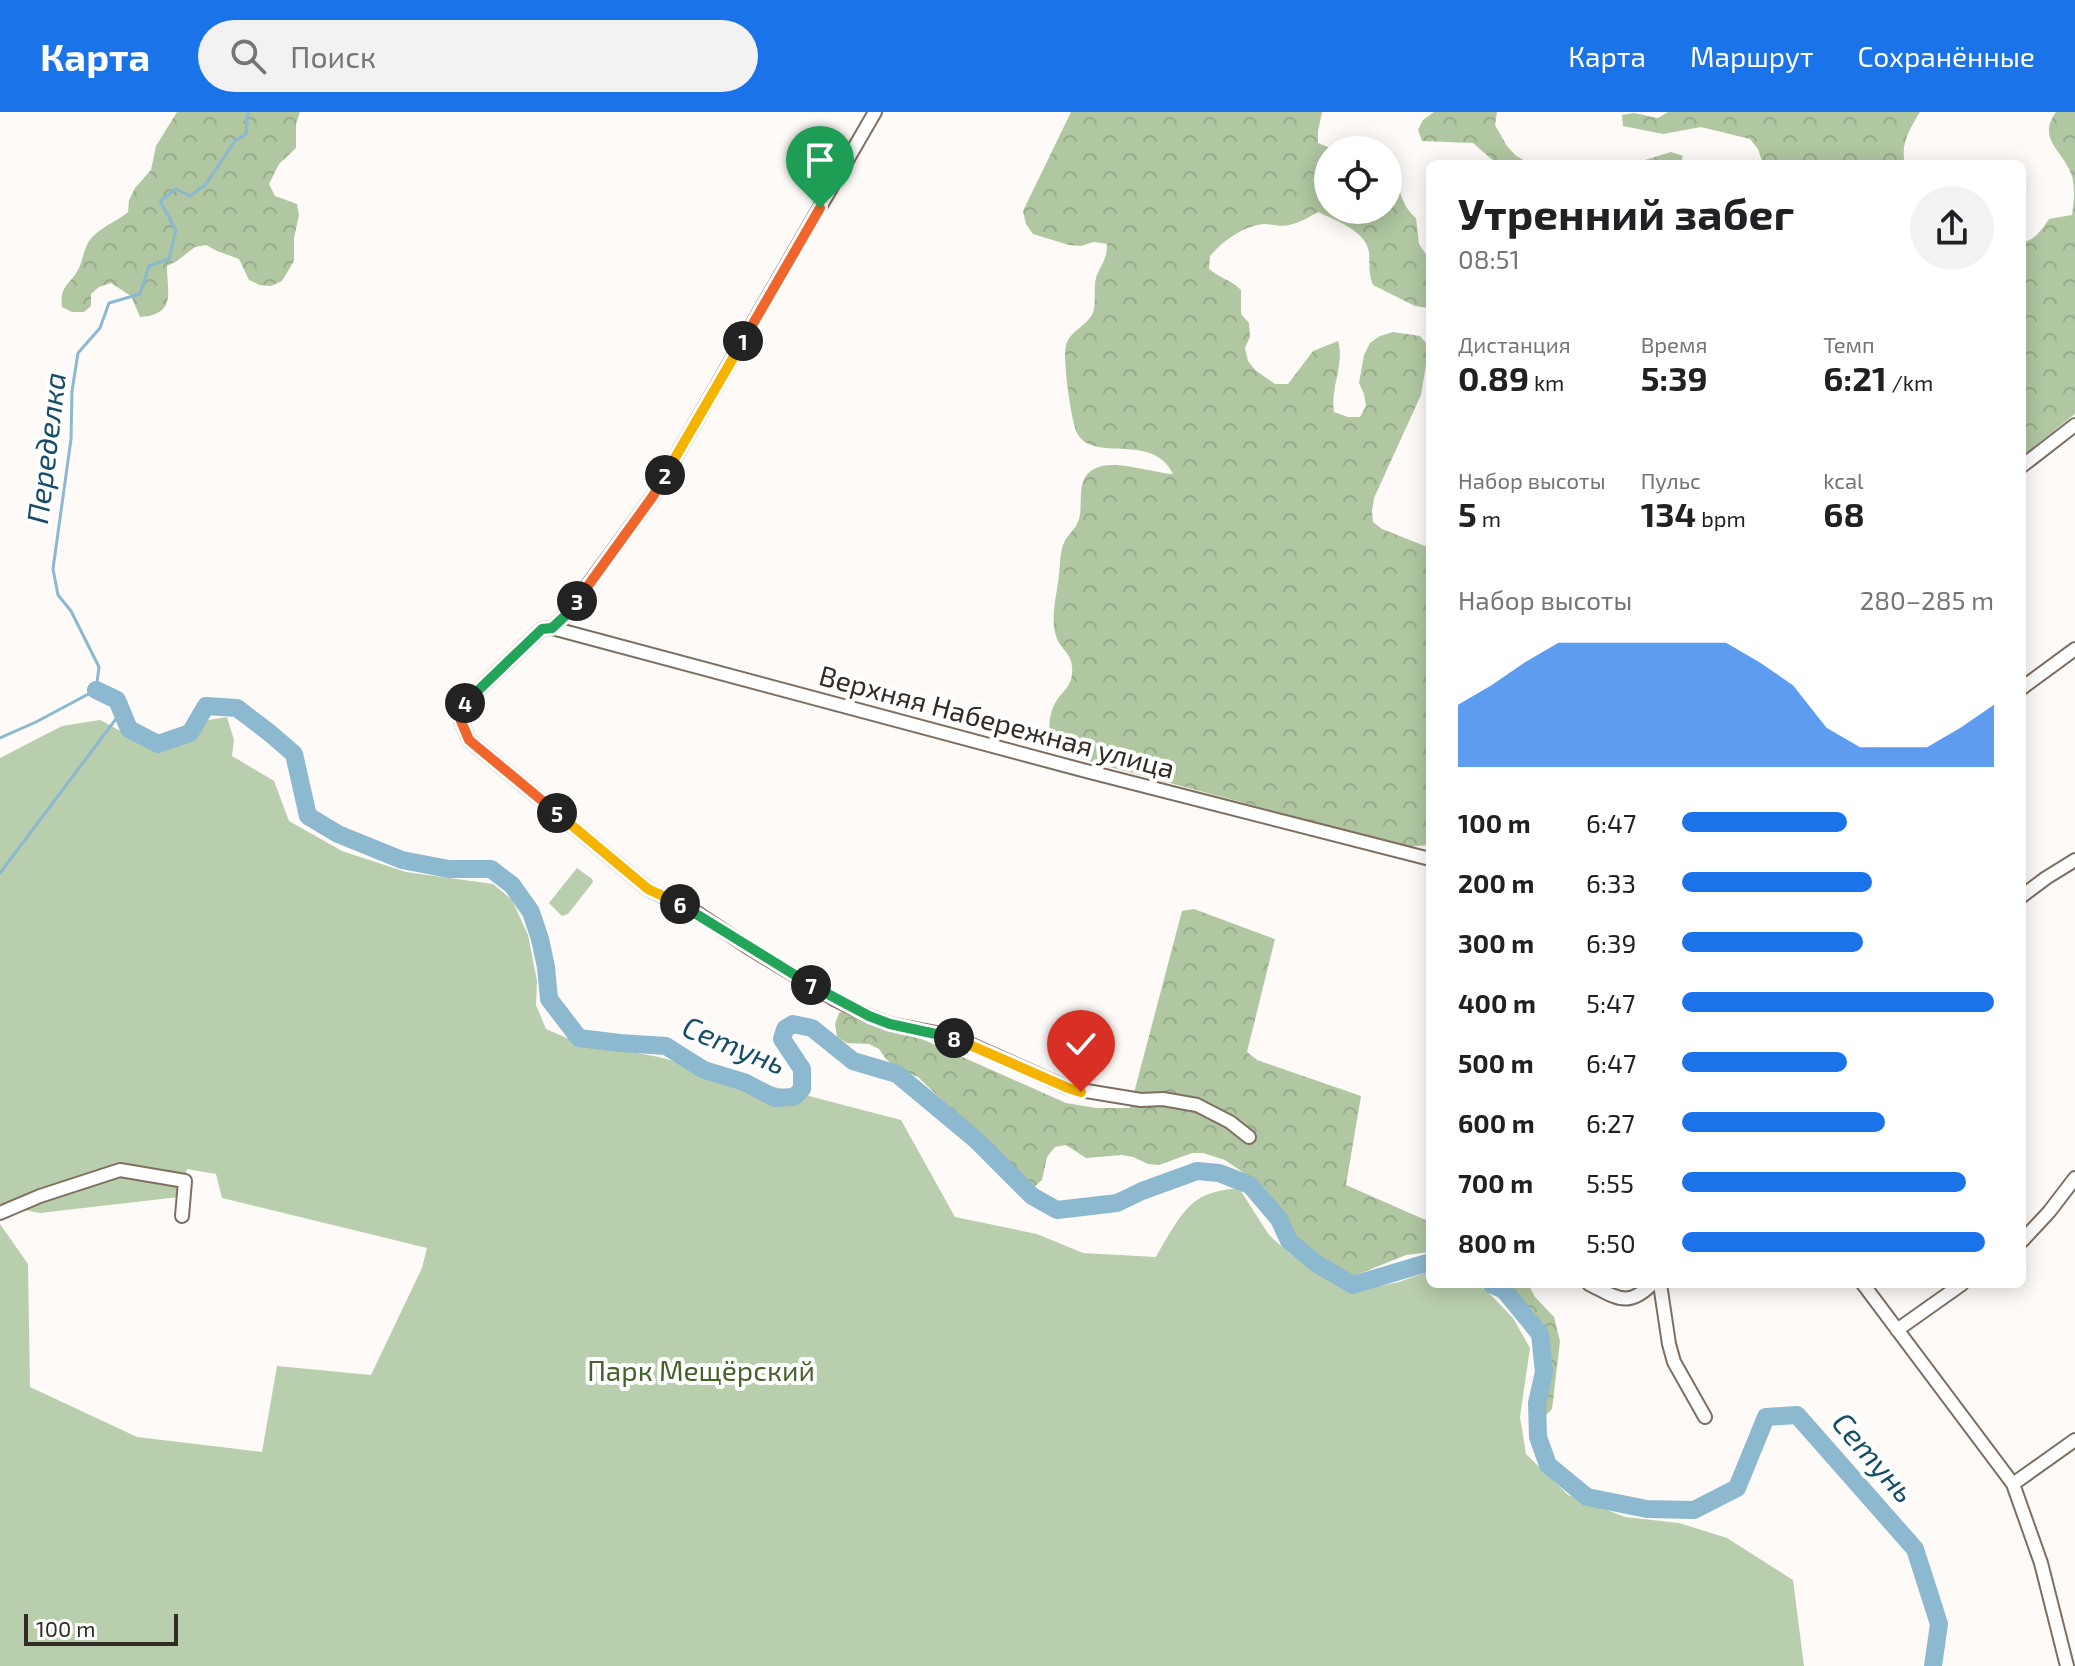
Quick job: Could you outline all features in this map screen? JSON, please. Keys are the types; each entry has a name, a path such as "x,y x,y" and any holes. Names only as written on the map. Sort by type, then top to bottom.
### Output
{"street":[{"path":"875,112 653,496 566,615 552,628 542,629 465,703 461,721 469,740 648,889 697,913 834,999 890,1024 952,1036 1068,1088 1197,1105 1230,1122 1249,1137"},
{"path":"2026,463 2074,429"},
{"name":"Верхняя Набережная улица","path":"552,628 1086,771 1426,858"},
{"path":"2026,685 2075,649"},
{"path":"2026,893 2075,860"},
{"path":"0,1213 40,1196 120,1170 185,1181 182,1216"},
{"path":"2026,1237 2075,1178"},
{"path":"1598,1288 1624,1299 1633,1299 1648,1288"},
{"path":"1661,1288 1674,1362 1705,1417"},
{"path":"1866,1288 2013,1484 2041,1563 2067,1666"},
{"path":"1897,1330 1956,1288"},
{"path":"2013,1484 2075,1440"}],"green space":[{"path":"177,112 300,112 296,124 296,148 279,164 269,184 275,196 297,204 299,215 294,238 294,261 282,281 271,286 260,285 249,280 239,259 206,245 195,247 167,266 167,300 160,312 140,317 131,296 111,283 91,294 91,306 84,312 72,312 62,307 63,291 78,270 88,243 128,212 129,200 151,170 156,146"},
{"path":"1071,112 1322,112 1318,136 1314,136 1314,214 1293,224 1256,225 1241,231 1210,256 1209,269 1241,290 1241,314 1249,323 1250,337 1245,348 1248,361 1275,384 1288,384 1313,351 1338,341 1340,358 1334,412 1348,417 1360,417 1366,406 1359,383 1364,355 1370,343 1393,332 1420,336 1426,343 1421,395 1374,498 1372,511 1373,522 1382,529 1426,546 1426,845 1404,847 1102,765 1069,753 1053,741 1049,726 1051,714 1072,674 1069,657 1056,636 1054,606 1062,548 1079,519 1084,479 1094,469 1111,465 1173,474 1164,461 1152,454 1096,446 1085,442 1077,433 1068,387 1065,349 1069,338 1092,315 1096,278 1105,258 1107,244 1069,245 1033,234 1026,224 1023,211"},
{"path":"1434,112 1497,112 1495,125 1507,146 1523,160 1492,160 1473,143 1422,141 1418,130 1423,120"},
{"path":"1668,112 1920,112 1905,143 1904,160 1762,160 1750,139 1701,127 1663,134 1623,126 1622,115 1634,113 1658,118"},
{"path":"2056,112 2075,112 2075,414 2026,456 2026,241 2034,237 2049,219 2072,215 2073,206 2072,176 2050,138 2051,122"},
{"path":"1671,152 1683,156 1682,160 1645,160"},
{"path":"1402,197 1416,218 1419,244 1426,254 1426,308 1415,306 1373,285 1367,245 1343,224 1402,224"},
{"name":"Парк Мещёрский","path":"227,717 234,740 232,756 274,781 289,821 342,851 406,872 493,884 512,900 528,935 537,981 536,1005 546,1029 576,1042 659,1057 901,1120 955,1217 1037,1234 1083,1253 1156,1257 1191,1204 1212,1193 1239,1188 1269,1235 1290,1254 1331,1282 1370,1288 1426,1272 1426,1288 1482,1288 1513,1318 1530,1348 1520,1417 1526,1454 1568,1495 1625,1517 1679,1523 1727,1538 1793,1580 1804,1666 0,1666 0,1224 28,1264 30,1387 137,1437 262,1452 277,1366 371,1375 422,1268 427,1248 222,1198 216,1174 187,1169 179,1197 40,1213 0,1205 0,758 62,726 100,720 151,747 191,739 208,720"},
{"path":"577,868 593,882 568,914 562,916 549,903"},
{"path":"1194,909 1275,939 1247,1052 1257,1060 1361,1096 1346,1185 1426,1220 1426,1252 1406,1255 1354,1276 1342,1274 1302,1249 1264,1187 1225,1160 1203,1153 1192,1153 1159,1165 1122,1155 1086,1158 1066,1145 1055,1147 1047,1157 1042,1180 1033,1188 1022,1184 973,1130 918,1077 895,1067 879,1049 869,1044 847,1043 837,1037 835,1024 839,1013 849,1008 1066,1103 1096,1108 1130,1108 1182,911"},
{"path":"1511,1288 1530,1288 1554,1317 1560,1341 1552,1409 1544,1417 1545,1342 1532,1316"}],"waterway":[{"name":"Переделка","path":"0,738 96,690 99,667 71,611 58,595 53,569 71,439 72,391 78,353 100,328 109,303 140,294 149,266 169,259 176,230 160,201 176,189 190,196 205,185 235,141 246,134 248,112"},
{"name":"Сетунь","path":"96,690 117,700 129,729 158,744 190,733 206,706 237,708 294,754 308,816 338,834 402,860 449,869 491,869 512,885 531,912 546,967 549,999 579,1038 666,1046 704,1070 744,1082 775,1098 794,1097 802,1089 802,1069 782,1039 785,1029 793,1024 812,1028 853,1061 897,1074 975,1139 1032,1196 1057,1210 1117,1203 1197,1171 1219,1173 1250,1185 1279,1219 1289,1241 1317,1264 1353,1285 1426,1263"},
{"path":"0,873 122,711"},
{"name":"Сетунь","path":"1500,1288 1540,1334 1544,1372 1537,1403 1538,1437 1548,1465 1587,1497 1647,1509 1694,1510 1737,1488 1766,1417 1797,1415 1915,1549 1939,1624 1933,1666"}],"route":[{"path":"820,208 653,496 566,615 552,628 542,629 465,703 461,721 469,740 648,889 697,913 834,999 869,1016 890,1024 952,1036 1081,1092"}]}
